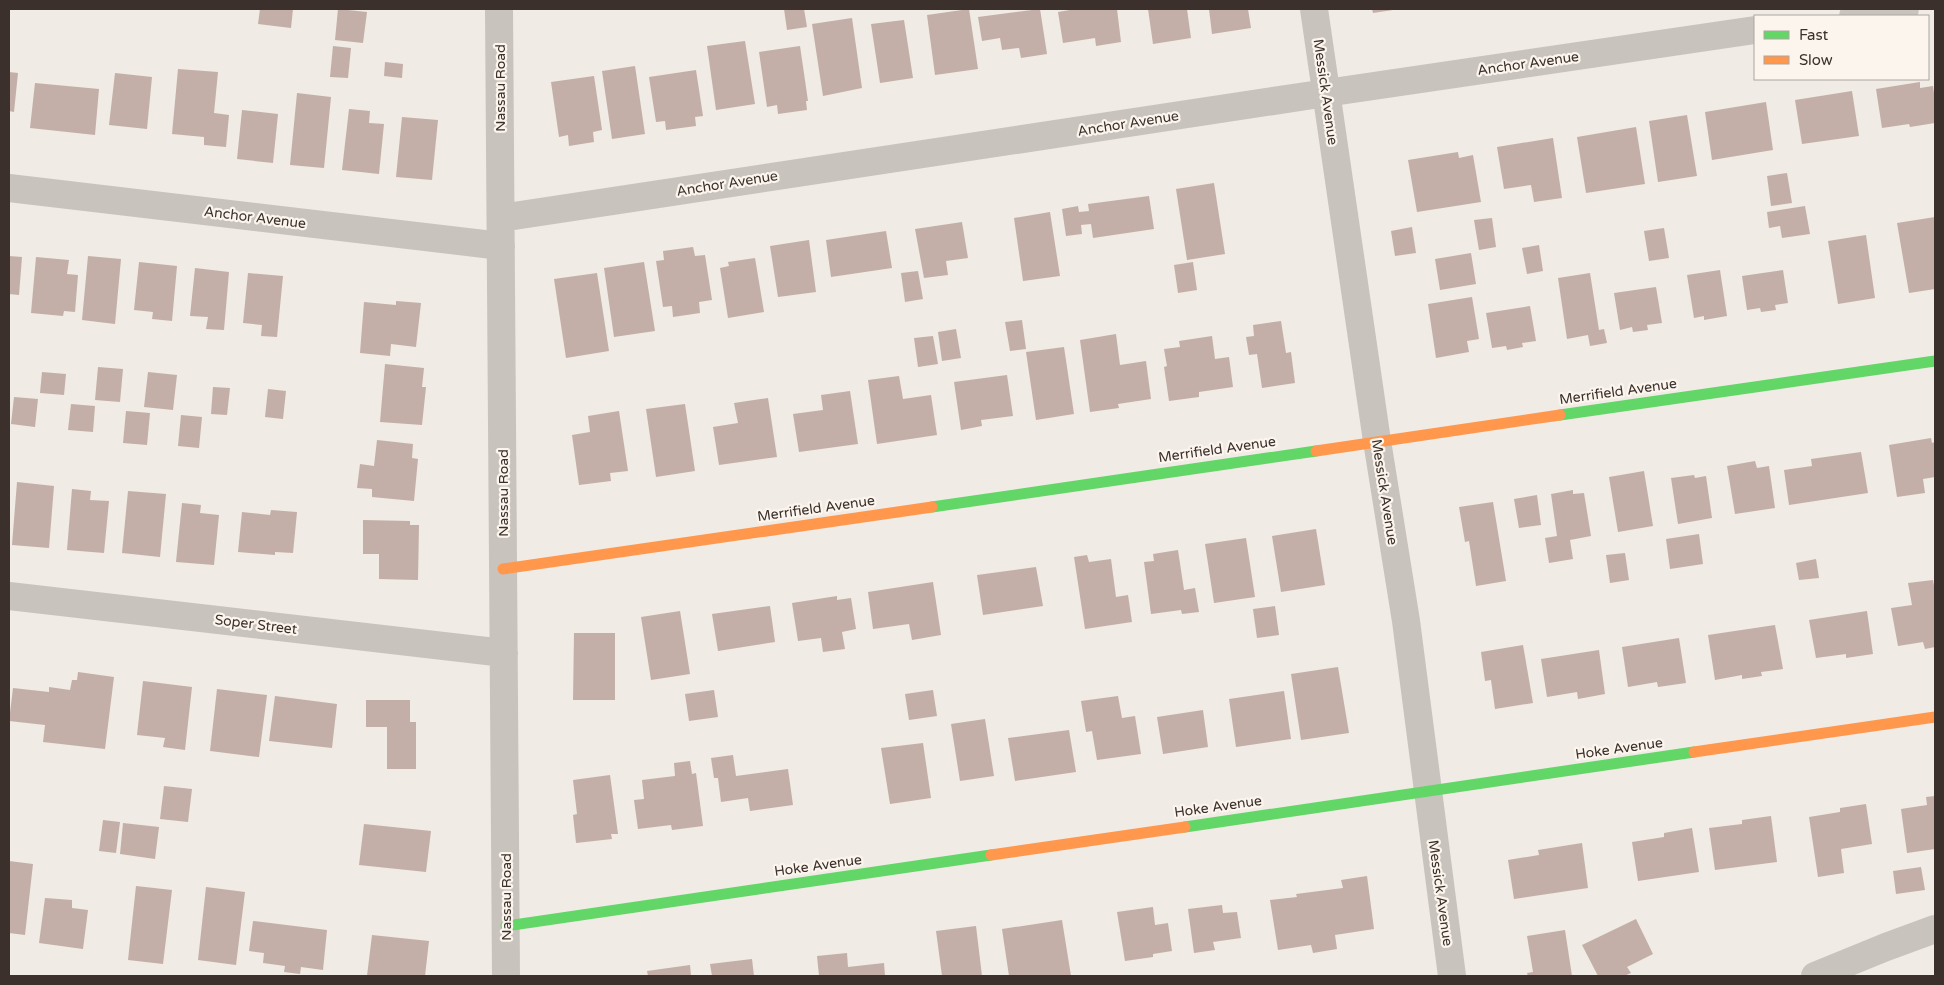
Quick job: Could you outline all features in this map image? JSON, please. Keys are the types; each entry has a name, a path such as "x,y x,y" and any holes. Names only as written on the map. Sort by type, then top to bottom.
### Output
{"street":[{"name":"Nassau Road","path":"499,9 506,976"},
{"name":"Messick Avenue","path":"1314,9 1377,441 1406,621 1452,976"},
{"path":"1860,15 1905,9"},
{"name":"Anchor Avenue","path":"501,218 1754,30"},
{"name":"Anchor Avenue","path":"9,188 501,246"},
{"name":"Merrifield Avenue","path":"503,569 1935,361"},
{"name":"Soper Street","path":"9,596 504,653"},
{"name":"Hoke Avenue","path":"506,926 1935,717"},
{"path":"1815,976 1935,929"}],"building":[{"path":"260,9 293,9 291,28 258,24"},
{"path":"338,9 367,12 363,43 335,40"},
{"path":"784,9 804,9 807,27 787,30"},
{"path":"969,9 978,69 935,75 927,15"},
{"path":"1040,9 1047,54 1021,58 1019,48 1002,50 1000,38 982,41 978,17"},
{"path":"1076,9 1117,9 1121,42 1096,46 1095,38 1063,43 1058,12"},
{"path":"1148,9 1187,9 1191,38 1153,44"},
{"path":"1209,9 1248,9 1251,28 1212,34"},
{"path":"1372,9 1393,9 1393,10 1373,13"},
{"path":"852,18 862,88 823,96 812,24"},
{"path":"904,20 913,78 880,83 871,24"},
{"path":"745,41 755,104 716,110 707,46"},
{"path":"333,46 351,48 348,78 330,77"},
{"path":"800,46 808,101 806,101 807,110 778,114 777,105 767,107 759,52"},
{"path":"385,62 403,64 402,78 384,76"},
{"path":"635,66 645,134 612,139 602,71"},
{"path":"178,69 218,72 214,113 229,115 226,147 204,145 204,137 172,134"},
{"path":"696,70 703,116 695,117 696,126 666,130 665,121 656,122 649,77"},
{"path":"9,72 18,73 14,112 9,111"},
{"path":"115,73 152,77 147,129 109,125"},
{"path":"594,76 602,130 593,132 594,142 569,146 568,135 559,137 551,82"},
{"path":"1920,82 1920,88 1933,86 1935,123 1910,127 1909,124 1882,128 1876,89"},
{"path":"35,83 99,89 95,135 30,128"},
{"path":"1852,91 1859,136 1802,144 1795,100"},
{"path":"297,93 331,97 324,168 290,165"},
{"path":"1766,102 1773,150 1712,160 1705,112"},
{"path":"349,109 370,111 369,123 384,124 379,174 342,170"},
{"path":"242,110 278,114 273,163 237,159"},
{"path":"1687,115 1697,176 1658,182 1649,121"},
{"path":"402,117 438,120 432,180 396,177"},
{"path":"1636,127 1645,184 1586,193 1577,137"},
{"path":"1553,138 1562,198 1534,202 1531,185 1504,189 1497,147"},
{"path":"1458,152 1459,158 1473,155 1481,202 1417,212 1408,160"},
{"path":"1787,173 1792,203 1771,206 1767,176"},
{"path":"1214,183 1225,254 1187,260 1176,189"},
{"path":"1149,196 1154,229 1093,238 1091,224 1081,225 1082,234 1066,236 1062,209 1078,206 1079,212 1089,211 1088,204"},
{"path":"1805,206 1810,234 1782,238 1780,226 1769,228 1767,212"},
{"path":"1050,212 1060,276 1023,281 1014,218"},
{"path":"1935,217 1935,289 1909,293 1897,223"},
{"path":"1492,218 1496,247 1479,250 1474,220"},
{"path":"962,222 968,258 946,261 948,275 924,278 915,229"},
{"path":"1412,227 1416,253 1395,256 1391,231"},
{"path":"1664,228 1669,258 1649,261 1644,231"},
{"path":"886,231 892,268 831,277 826,240"},
{"path":"1866,235 1875,298 1838,304 1828,241"},
{"path":"809,240 816,292 778,297 770,246"},
{"path":"1539,245 1543,271 1527,274 1522,248"},
{"path":"693,247 695,256 705,255 712,300 699,302 700,313 673,317 672,306 663,307 656,261 664,260 663,251"},
{"path":"1471,253 1476,284 1440,290 1435,259"},
{"path":"9,256 22,257 19,295 9,294"},
{"path":"88,256 121,259 115,324 82,320"},
{"path":"36,257 69,260 67,274 78,275 75,312 64,311 63,316 31,313"},
{"path":"755,258 764,312 728,318 720,268 729,266 728,262"},
{"path":"139,262 177,266 172,321 152,319 153,312 134,310"},
{"path":"644,262 655,331 614,337 604,268"},
{"path":"1193,262 1197,290 1178,293 1174,265"},
{"path":"195,268 229,272 224,330 206,329 208,317 190,316"},
{"path":"1720,270 1727,316 1704,320 1704,316 1694,318 1687,275"},
{"path":"1783,270 1788,303 1775,305 1776,310 1761,312 1760,308 1747,310 1742,276"},
{"path":"918,271 923,299 905,302 901,273"},
{"path":"248,273 283,276 277,337 261,336 262,325 243,323"},
{"path":"597,273 609,351 566,358 554,279"},
{"path":"1590,273 1599,330 1604,329 1607,343 1590,346 1588,335 1567,339 1558,278"},
{"path":"1656,287 1662,323 1647,325 1648,330 1633,332 1632,327 1620,330 1614,293"},
{"path":"1472,297 1479,339 1467,341 1469,352 1436,358 1428,304"},
{"path":"396,301 421,303 416,347 391,344 390,356 360,353 364,302 396,305"},
{"path":"1530,306 1536,341 1522,343 1523,347 1507,350 1506,346 1492,348 1486,313"},
{"path":"1022,320 1026,349 1010,351 1005,322"},
{"path":"1281,321 1286,353 1291,352 1295,383 1262,388 1257,354 1249,355 1246,337 1254,336 1253,325"},
{"path":"956,329 961,358 942,361 938,332"},
{"path":"1116,334 1120,365 1146,361 1151,399 1118,404 1119,408 1090,412 1080,340"},
{"path":"933,336 938,364 918,367 914,338"},
{"path":"1212,336 1215,359 1229,357 1233,387 1199,392 1199,397 1169,401 1164,367 1167,366 1164,349 1180,347 1179,341"},
{"path":"1064,347 1074,414 1036,420 1026,352"},
{"path":"385,364 424,368 422,387 426,387 422,425 380,422"},
{"path":"98,367 123,369 120,402 95,400"},
{"path":"42,372 66,374 64,395 40,393"},
{"path":"148,372 177,375 173,410 144,407"},
{"path":"1007,375 1013,416 981,420 982,426 961,430 954,382"},
{"path":"899,376 903,399 931,395 937,435 877,444 868,380"},
{"path":"213,387 230,388 227,415 211,414"},
{"path":"268,389 286,391 283,419 265,417"},
{"path":"850,391 858,444 799,452 793,414 823,410 821,395"},
{"path":"14,397 38,399 35,427 11,424"},
{"path":"768,398 777,457 719,465 713,427 738,423 734,403"},
{"path":"71,404 95,406 93,432 68,430"},
{"path":"685,404 695,471 656,477 646,409"},
{"path":"126,411 150,413 147,445 123,443"},
{"path":"619,411 628,471 610,473 611,481 579,485 572,435 590,432 588,416"},
{"path":"181,415 202,417 199,448 178,446"},
{"path":"1931,438 1932,443 1935,442 1935,477 1923,479 1925,493 1897,497 1889,445"},
{"path":"377,440 413,444 412,458 418,459 414,501 372,497 372,489 357,488 360,464 374,466"},
{"path":"1861,452 1868,493 1789,505 1784,470 1812,466 1811,459"},
{"path":"1755,461 1757,468 1769,466 1775,508 1735,514 1727,466"},
{"path":"1644,471 1653,526 1618,532 1609,477"},
{"path":"1694,475 1695,478 1706,476 1712,518 1678,524 1671,478"},
{"path":"17,482 54,486 49,548 12,545"},
{"path":"72,489 91,491 90,500 109,501 104,553 67,550"},
{"path":"1573,490 1573,494 1584,493 1591,536 1570,540 1573,559 1549,563 1545,538 1557,536 1551,494"},
{"path":"128,491 166,494 160,557 122,553"},
{"path":"1537,495 1541,525 1519,528 1514,499"},
{"path":"1493,502 1506,581 1476,586 1469,541 1465,542 1459,507"},
{"path":"182,503 201,505 200,513 219,515 214,565 176,562"},
{"path":"271,510 297,512 293,553 275,552 275,555 238,552 242,512 270,515"},
{"path":"363,520 410,521 410,525 419,525 418,580 379,579 379,554 363,554"},
{"path":"1316,529 1325,585 1281,592 1272,536"},
{"path":"1699,534 1703,564 1670,569 1666,539"},
{"path":"1246,538 1255,597 1214,603 1205,544"},
{"path":"1178,550 1184,590 1195,588 1199,612 1182,614 1181,610 1151,614 1144,562 1154,561 1153,554"},
{"path":"1625,553 1629,580 1610,583 1606,555"},
{"path":"1087,555 1089,562 1111,559 1116,597 1128,595 1132,622 1085,629 1074,557"},
{"path":"1816,559 1819,578 1799,580 1796,563"},
{"path":"1036,567 1043,606 983,615 977,575"},
{"path":"1933,580 1935,591 1935,647 1925,649 1923,642 1898,646 1891,608 1912,605 1908,583"},
{"path":"933,582 941,635 912,640 909,624 873,629 868,592"},
{"path":"837,596 837,600 851,598 856,629 842,632 845,649 823,652 821,638 798,641 792,603"},
{"path":"770,606 775,642 718,651 712,614"},
{"path":"1275,606 1279,635 1257,638 1253,609"},
{"path":"680,611 690,674 651,680 641,617"},
{"path":"1867,611 1873,654 1846,658 1846,654 1816,658 1809,620"},
{"path":"1775,625 1783,669 1761,672 1762,676 1742,679 1742,675 1715,680 1708,635"},
{"path":"574,633 615,633 615,700 573,700"},
{"path":"1679,638 1686,683 1658,687 1657,682 1628,687 1622,647"},
{"path":"1523,645 1533,703 1495,709 1491,680 1485,681 1481,652"},
{"path":"1599,650 1605,694 1578,699 1577,692 1547,697 1541,659"},
{"path":"1338,667 1349,733 1301,740 1291,674"},
{"path":"78,672 114,677 105,749 43,742 45,725 9,721 13,688 49,692 49,687 70,690 72,680 77,680"},
{"path":"143,681 192,687 185,750 163,747 165,738 137,735"},
{"path":"217,689 267,695 259,757 210,751"},
{"path":"714,690 718,717 689,721 685,694"},
{"path":"933,690 937,716 909,720 905,694"},
{"path":"1284,691 1291,739 1236,747 1229,699"},
{"path":"275,696 337,704 332,748 269,741"},
{"path":"1118,696 1122,718 1135,716 1141,754 1097,760 1092,731 1086,732 1081,701"},
{"path":"366,700 410,700 410,722 416,722 416,769 387,769 387,727 366,727"},
{"path":"1203,710 1208,747 1163,754 1157,717"},
{"path":"985,719 994,776 960,781 951,724"},
{"path":"1069,730 1076,772 1015,781 1008,738"},
{"path":"923,743 931,798 890,804 881,748"},
{"path":"733,755 736,776 788,769 793,805 750,811 748,798 721,802 718,778 714,778 711,758"},
{"path":"690,761 692,774 696,773 703,826 672,830 671,825 638,829 634,800 644,799 642,780 675,776 674,763"},
{"path":"610,775 618,834 611,834 612,839 576,843 573,815 577,814 573,780"},
{"path":"164,786 192,789 188,822 160,819"},
{"path":"1935,796 1935,849 1907,853 1901,809 1927,805 1926,797"},
{"path":"1866,804 1872,844 1841,849 1844,873 1818,877 1809,817 1840,812 1840,808"},
{"path":"1771,816 1777,862 1715,870 1709,828 1742,824 1742,820"},
{"path":"103,820 120,822 116,853 99,851"},
{"path":"123,823 159,827 155,859 120,854"},
{"path":"364,824 431,831 426,872 359,865"},
{"path":"1692,828 1699,872 1638,881 1632,842 1664,837 1664,833"},
{"path":"1582,843 1588,888 1514,899 1508,860 1539,855 1538,850"},
{"path":"9,861 33,864 25,935 9,933"},
{"path":"1921,867 1925,890 1896,894 1893,871"},
{"path":"1367,876 1374,929 1335,935 1337,949 1313,953 1311,945 1278,950 1270,900 1297,897 1296,894 1343,888 1341,880"},
{"path":"136,886 172,890 163,964 128,960"},
{"path":"206,887 245,892 236,965 198,960"},
{"path":"45,898 72,900 72,908 88,910 83,949 39,943"},
{"path":"1222,905 1223,913 1237,912 1241,938 1213,942 1215,950 1194,953 1188,909"},
{"path":"1153,907 1155,925 1168,923 1172,951 1153,954 1153,957 1125,961 1117,912"},
{"path":"1636,919 1653,954 1627,967 1631,973 1624,976 1598,976 1582,945"},
{"path":"1062,920 1071,976 1009,976 1002,929"},
{"path":"253,921 327,930 323,970 301,967 300,974 284,972 285,966 263,963 264,953 249,951"},
{"path":"976,926 982,976 942,976 936,931"},
{"path":"1565,930 1572,976 1528,976 1527,973 1533,972 1527,936"},
{"path":"372,935 429,941 425,976 367,976"},
{"path":"847,953 848,967 884,963 885,976 819,976 817,956"},
{"path":"752,959 754,976 712,976 710,964"},
{"path":"690,965 691,976 648,976 647,971"}],"traffic: fast":[{"path":"1560,415 1935,361"},
{"path":"932,507 1316,451"},
{"path":"1185,827 1694,752"},
{"path":"506,926 991,855"}],"traffic: slow":[{"path":"1316,451 1560,415"},
{"path":"503,569 932,507"},
{"path":"1694,752 1935,717"},
{"path":"991,855 1185,827"}]}
